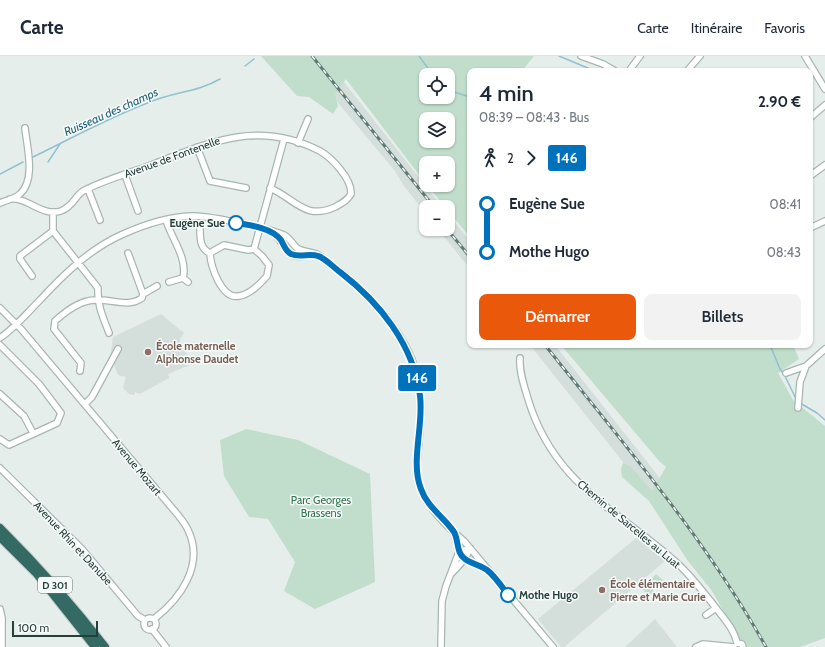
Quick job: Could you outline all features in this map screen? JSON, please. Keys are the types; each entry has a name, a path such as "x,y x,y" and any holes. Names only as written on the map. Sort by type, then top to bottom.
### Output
{"highway":[{"name":"D 301","path":"0,528 36,563 74,606 105,647"},
{"name":"D 301","path":"1,538 37,574 95,647"}],"street":[{"path":"581,56 588,57 610,68"},
{"path":"631,68 640,56"},
{"path":"690,68 700,56"},
{"path":"805,56 809,68"},
{"path":"813,74 825,89"},
{"path":"813,115 825,105"},
{"path":"298,143 308,119"},
{"path":"0,203 20,194 28,176 26,128"},
{"name":"Avenue de Fontenelle","path":"53,213 70,206 80,194 88,189 218,139 235,136 266,136 284,139 323,153 333,162 350,185 351,194 344,203 332,208 314,212 304,209 270,188"},
{"path":"254,249 284,139"},
{"path":"197,147 210,181 246,188"},
{"path":"813,174 825,165"},
{"path":"125,175 138,210"},
{"path":"88,189 100,220"},
{"path":"10,199 17,199 53,213 53,231 98,288 96,300 109,333"},
{"path":"0,338 17,326 56,283 78,263 97,248 120,235 166,220 201,217 259,228 286,236 296,247 319,256 351,280 372,302 395,330 408,353 417,376 421,400 418,479 421,490 427,501 454,533 470,548 553,647"},
{"path":"166,220 169,231 174,237 184,267 186,280 169,282"},
{"path":"813,227 825,221"},
{"path":"200,228 202,244 206,252 210,253"},
{"path":"32,276 20,259 20,256 53,231"},
{"path":"270,231 280,238 286,250 291,254 297,256 319,256"},
{"path":"224,245 242,250 254,249 267,260 269,264 269,273 259,284 237,297 222,287 213,270 210,253 224,245"},
{"path":"128,253 143,294"},
{"path":"80,371 81,363 54,329 55,321 68,309 96,300 130,304 142,298 143,294 157,286"},
{"name":"Avenue Mozart","path":"0,308 84,404 178,515 189,531 193,544 193,562 187,583 177,598 154,619"},
{"path":"0,345 39,384 61,413 57,423 9,445 0,439"},
{"path":"84,404 92,397 118,349"},
{"path":"786,373 806,366 825,349"},
{"name":"Chemin de Sarcelles au Luat","path":"520,358 519,370 534,418 542,436 560,464 585,489 676,563 694,581 732,630 735,646"},
{"path":"798,408 800,398 800,382 806,366"},
{"path":"0,394 24,416 33,433"},
{"name":"Avenue Rhin et Danube","path":"0,468 74,541 138,616 144,620"},
{"path":"454,533 459,552 465,560 488,571"},
{"path":"441,647 442,601 459,552 470,548"},
{"path":"450,575 465,560 470,548"},
{"path":"706,615 716,608"},
{"path":"0,609 2,618 2,647"},
{"path":"152,629 156,625 154,619 149,618 144,620 144,625 146,628 152,629 166,647"},
{"path":"696,647 702,644 735,646 740,643 744,647"}],"shaded area":[{"path":"340,77 419,178 419,192 430,192 437,200 419,200 419,205 404,186 395,171 324,86"},
{"path":"455,223 467,237 467,265 444,236 455,236"},
{"name":"École maternelle Alphonse Daudet","path":"161,314 184,333 180,339 180,347 183,347 192,364 168,374 169,378 140,394 135,392 134,395 129,394 123,388 126,377 118,375 114,365 116,362 110,358 113,337"},
{"path":"532,348 557,348 666,486 658,506"},
{"name":"École élémentaire Pierre et Marie Curie","path":"636,538 665,561 564,647 561,647 538,619"},
{"path":"655,619 677,647 625,647"}],"green space":[{"path":"261,56 534,56 524,68 467,68 467,233 455,219 455,200 439,200 433,192 455,192 455,156 419,156 419,175 346,79 335,95 338,106 333,114 309,97 297,96"},
{"path":"564,348 794,348 799,359 778,373 793,400 825,426 825,638 800,647 747,647 746,642 739,639 712,591 688,561 649,501 622,477 621,469 623,463 631,467 652,491 666,467 660,462"},
{"name":"Parc Georges Brassens","path":"246,429 298,440 370,474 375,582 315,609 284,591 295,562 268,519 249,517 224,476 220,440"},
{"path":"656,574 663,580 649,596 642,589"}],"waterway":[{"path":"419,56 428,68"},
{"path":"559,56 588,68"},
{"name":"Ruisseau des champs","path":"245,66 254,59"},
{"name":"Ruisseau des champs","path":"33,157 135,108 159,99 203,87 220,79"},
{"path":"455,92 467,96"},
{"path":"48,162 60,144"},
{"name":"Ruisseau des champs","path":"0,174 23,162"},
{"path":"771,348 780,369 797,401"},
{"path":"800,403 817,413 825,420"}],"railway":[{"path":"312,56 428,200"},
{"path":"453,236 467,253"},
{"path":"547,348 690,529 717,568 766,647"}],"bus line":[{"name":"146","path":"236,223 270,231 280,238 286,250 291,254 297,256 308,254 319,256 351,280 372,302 395,330 402,341 414,368 420,393 421,426 417,467 421,490 430,506 454,533 459,552 465,560 476,563 488,571 508,595"}],"place":[{"name":"Eugène Sue","path":"236,223"},
{"name":"École maternelle Alphonse Daudet","path":"148,352"},
{"name":"École élémentaire Pierre et Marie Curie","path":"602,590"},
{"name":"Mothe Hugo","path":"508,595"}]}
